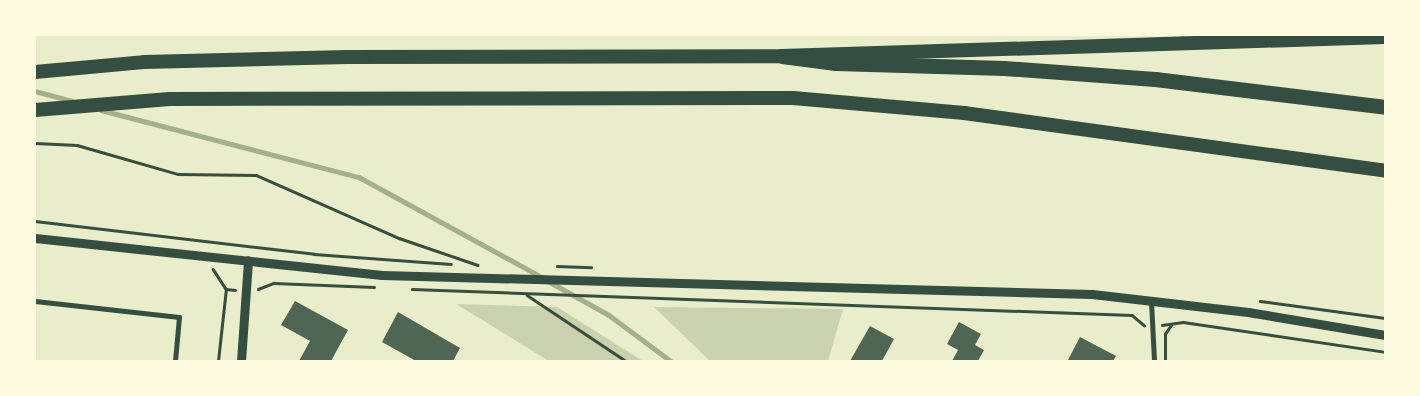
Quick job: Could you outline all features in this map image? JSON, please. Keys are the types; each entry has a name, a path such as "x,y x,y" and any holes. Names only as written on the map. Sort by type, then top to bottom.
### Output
{"highway":[{"path":"35,72 144,62 347,57 782,56 1385,37"},
{"path":"782,56 836,63 1004,68 1155,79 1385,106"},
{"path":"35,110 170,99 793,98 964,113 1385,171"}],"street":[{"path":"35,238 248,260 464,278 618,284 873,287 1092,294 1385,335"},
{"path":"240,361 248,260"},
{"path":"35,301 179,317 176,361"},
{"path":"1151,301 1154,361"}],"path":[{"path":"35,142 77,145 178,174 256,174 399,238 469,260 486,270"},
{"path":"35,221 314,254 464,266"},
{"path":"205,268 214,269 226,290 218,361"},
{"path":"226,290 246,290 274,283 379,288"},
{"path":"512,285 626,361"},
{"path":"408,289 1132,315 1139,324 1170,325 1183,322 1385,352"},
{"path":"1165,361 1165,334 1170,325"}],"green space":[{"path":"456,304 557,307 643,361 549,361"},
{"path":"654,307 843,309 828,361 710,361"}],"building":[{"path":"295,301 348,330 331,361 299,361 310,341 281,325"},
{"path":"398,312 460,348 453,361 416,361 382,342"},
{"path":"959,322 981,334 975,345 984,350 978,361 952,361 958,350 947,344"},
{"path":"870,326 894,339 882,361 850,361"},
{"path":"1080,337 1116,356 1113,361 1068,360"}],"waterway":[{"path":"35,91 72,101"},
{"path":"101,110 359,177 542,277"},
{"path":"548,281 609,315 671,361"}]}
